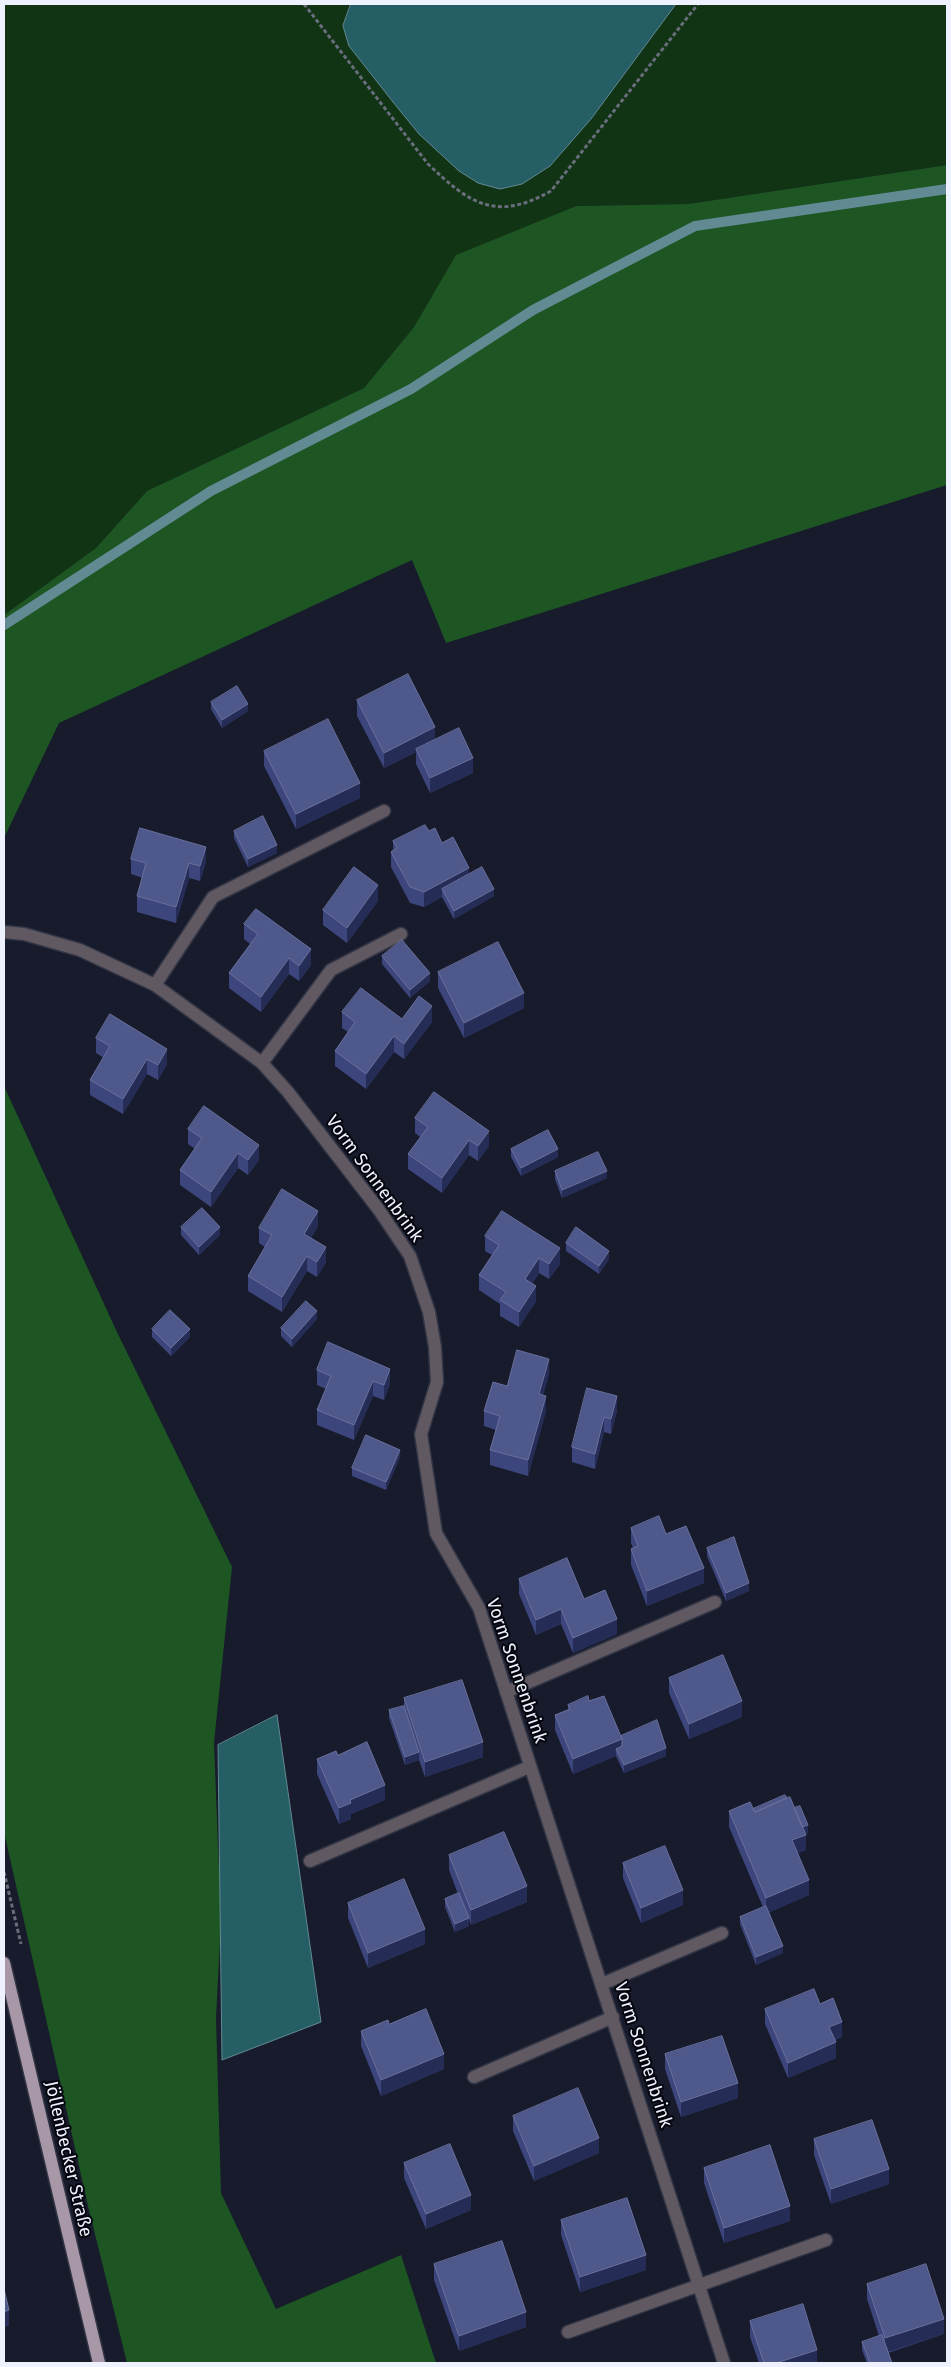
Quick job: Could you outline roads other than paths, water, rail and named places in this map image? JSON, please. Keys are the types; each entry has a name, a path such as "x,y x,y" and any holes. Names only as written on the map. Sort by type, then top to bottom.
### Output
{"main road":[{"name":"Jöllenbecker Straße","path":"4,1963 99,2363"}],"street":[{"path":"154,985 213,897 384,812"},
{"name":"Vorm Sonnenbrink","path":"4,932 24,934 80,950 154,985 262,1063 288,1092 368,1195 410,1256 429,1312 435,1346 437,1382 421,1434 436,1533 479,1608 529,1767 602,1984 724,2363"},
{"path":"262,1063 331,970 401,934"},
{"path":"506,1692 715,1602"},
{"path":"310,1861 529,1767"},
{"path":"602,1984 722,1933"},
{"path":"474,2077 612,2017"},
{"path":"568,2332 698,2284 826,2240"}],"waterway":[{"path":"4,625 211,491 411,389 533,310 695,226 947,189"}]}
